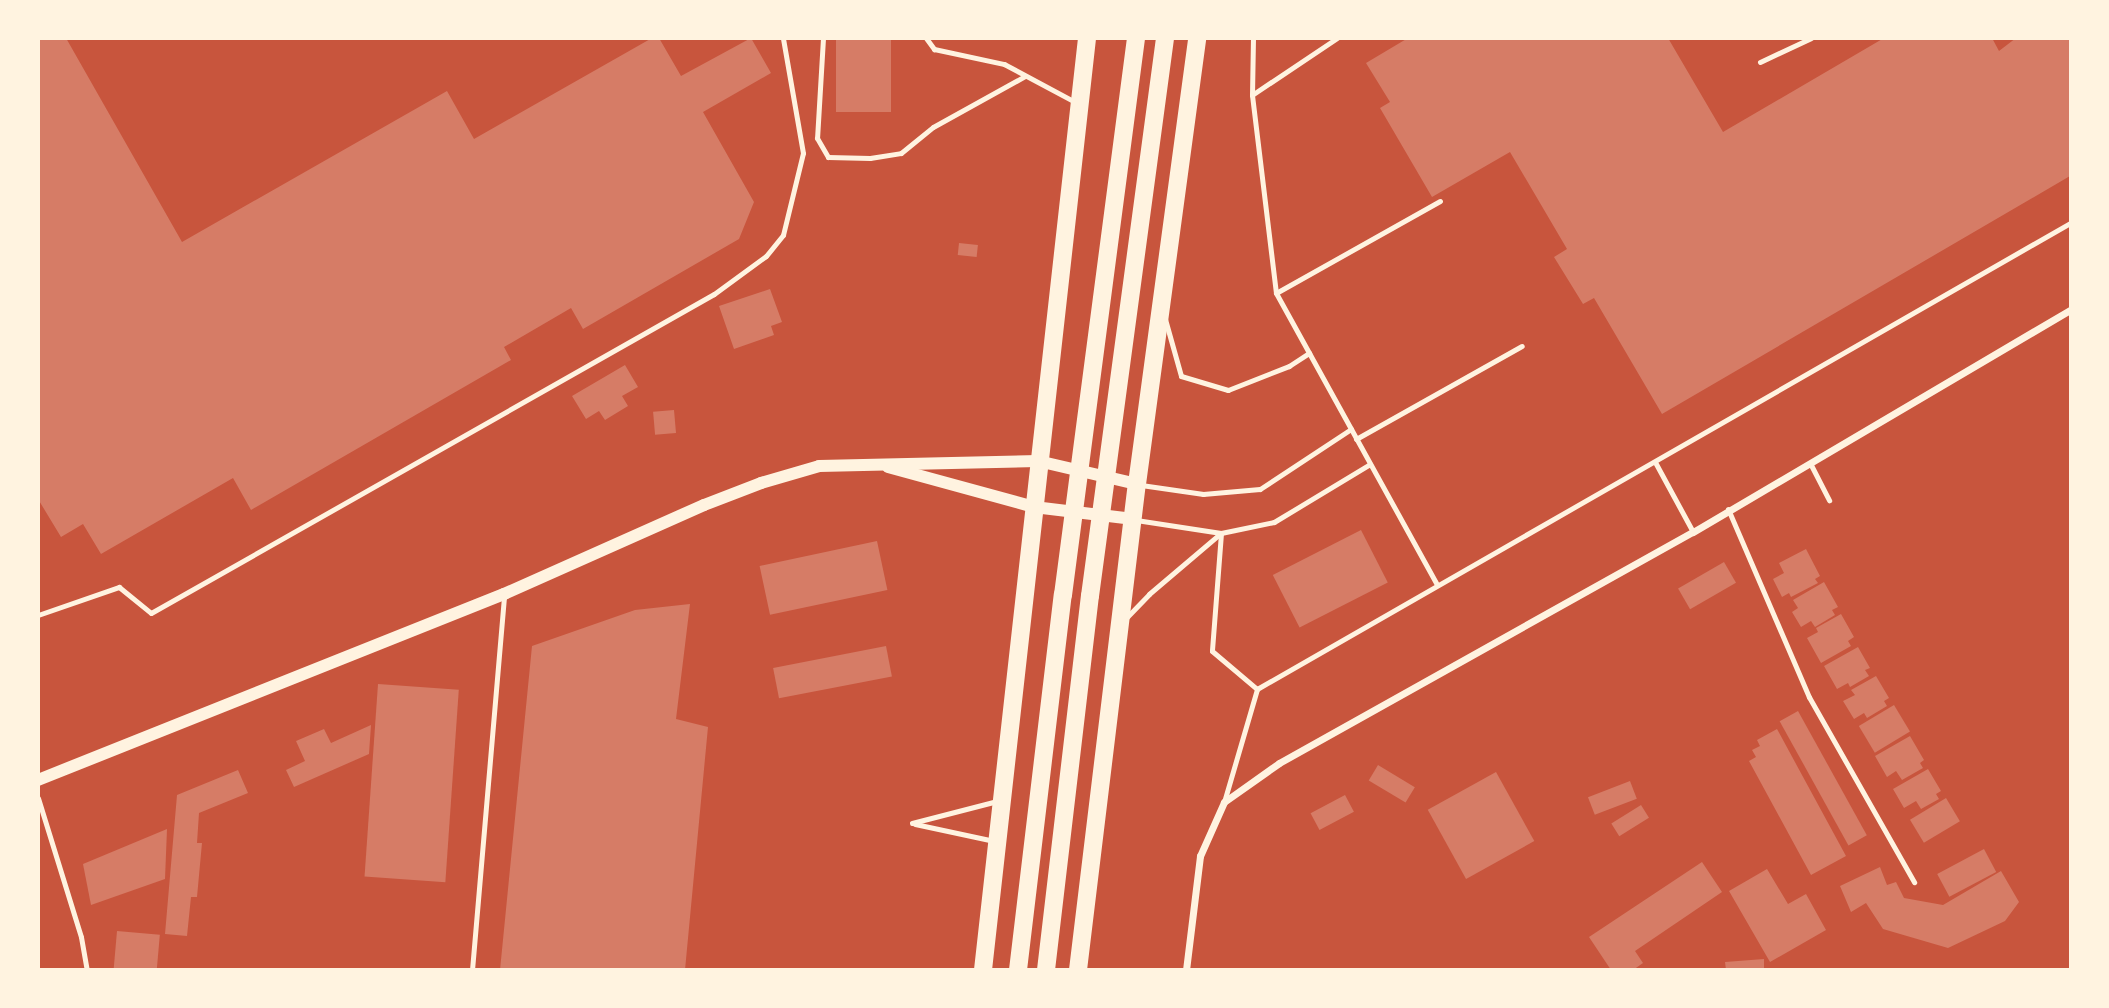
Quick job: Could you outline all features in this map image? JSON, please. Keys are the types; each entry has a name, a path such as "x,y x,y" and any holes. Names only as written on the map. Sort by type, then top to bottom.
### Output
{"main road":[{"path":"983,970 1087,38"},
{"path":"1018,970 1063,595 1136,38"},
{"path":"1046,970 1090,596 1166,38"},
{"path":"1078,970 1137,484 1197,38"}],"street":[{"path":"1186,970 1200,856 1224,802 1279,764 1693,532 2070,310"},
{"path":"38,780 504,594 761,483 819,466 1038,461 1137,484"},
{"path":"877,463 1034,507 1133,520"}],"lane":[{"path":"38,615 119,587 151,613 714,294 766,256 783,235 803,153 783,38"},
{"path":"823,38 817,138 828,157 870,159 901,153 933,127 1025,76"},
{"path":"926,38 934,49 1004,64 1080,105"},
{"path":"1253,38 1252,95 1276,293 1437,585"},
{"path":"1252,95 1337,38"},
{"path":"1760,62 1811,38"},
{"path":"1276,293 1440,201"},
{"path":"1224,802 1258,689 2070,223"},
{"path":"1161,306 1181,376 1228,390 1289,366 1309,353"},
{"path":"1356,439 1522,346"},
{"path":"1137,484 1203,494 1260,489 1351,429"},
{"path":"1655,461 1693,532"},
{"path":"1810,462 1829,500"},
{"path":"1133,520 1220,533 1275,522 1370,464"},
{"path":"1728,509 1809,697 1914,882"},
{"path":"1120,625 1149,594 1220,533"},
{"path":"1220,533 1212,651 1258,689"},
{"path":"472,970 504,594"},
{"path":"38,798 81,937 87,970"},
{"path":"997,842 912,823 1002,800"}],"building":[{"path":"38,38 66,38 182,242 447,91 474,139 652,38 659,38 681,76 751,38 771,73 703,112 754,202 739,239 583,329 571,308 504,347 511,360 251,510 233,478 101,554 83,524 61,537 38,499"},
{"path":"836,38 891,38 891,112 836,112"},
{"path":"1408,38 1668,38 1723,132 1884,38 1992,38 1999,51 2016,38 2070,38 2070,176 1662,414 1594,298 1583,304 1554,257 1567,249 1510,152 1432,197 1380,108 1390,102 1366,63"},
{"path":"959,243 978,245 977,257 958,255"},
{"path":"770,289 782,322 771,326 774,335 734,349 719,306"},
{"path":"625,365 638,387 622,396 628,406 605,420 599,411 586,419 572,396"},
{"path":"674,410 676,433 655,435 653,412"},
{"path":"1361,530 1388,583 1300,628 1273,575"},
{"path":"877,541 887,590 770,615 760,566"},
{"path":"1806,549 1820,576 1815,579 1818,583 1791,597 1789,593 1782,597 1773,579 1784,573 1779,563"},
{"path":"1724,562 1736,583 1690,609 1678,588"},
{"path":"1824,582 1838,607 1832,610 1835,615 1815,627 1811,621 1801,627 1792,612 1798,608 1793,600"},
{"path":"690,604 676,719 708,727 685,970 500,970 532,646 635,610"},
{"path":"1841,614 1854,637 1848,641 1851,646 1821,663 1807,638 1818,632 1816,628"},
{"path":"886,646 892,676 779,698 773,668"},
{"path":"1858,647 1870,668 1865,670 1869,676 1850,687 1848,683 1837,689 1824,666"},
{"path":"1876,676 1889,698 1884,701 1887,706 1867,718 1864,713 1854,719 1843,701 1855,695 1851,690"},
{"path":"378,684 459,690 445,882 365,877"},
{"path":"1894,705 1910,732 1875,753 1859,726"},
{"path":"1798,711 1867,835 1848,845 1780,721"},
{"path":"371,725 369,754 294,787 286,770 305,761 296,741 324,729 331,743"},
{"path":"1777,729 1846,856 1811,875 1749,761 1756,757 1752,750 1760,746 1757,740"},
{"path":"1910,736 1924,760 1920,763 1923,768 1902,780 1896,771 1887,777 1875,756"},
{"path":"1378,765 1415,787 1406,803 1369,780"},
{"path":"1928,769 1941,791 1936,794 1939,799 1921,809 1916,801 1904,808 1893,789"},
{"path":"238,770 248,793 199,813 197,843 202,843 197,897 191,897 187,936 165,934 177,795"},
{"path":"1496,772 1534,841 1466,879 1428,810"},
{"path":"1630,781 1637,799 1595,815 1588,797"},
{"path":"1345,795 1354,812 1319,830 1311,813"},
{"path":"1946,798 1960,821 1924,843 1910,820"},
{"path":"1641,805 1649,818 1619,836 1611,824"},
{"path":"167,829 165,879 91,905 83,864"},
{"path":"1984,849 1996,872 1949,897 1937,874"},
{"path":"1702,862 1722,892 1635,951 1643,963 1633,970 1611,970 1589,937"},
{"path":"1880,867 1887,885 1896,882 1904,898 1943,905 2001,871 2019,902 2005,921 1948,948 1883,929 1866,903 1851,912 1840,886"},
{"path":"1767,869 1788,904 1806,894 1826,930 1770,962 1729,891"},
{"path":"117,931 160,935 157,970 114,970"},
{"path":"1764,959 1764,970 1726,970 1725,962"}]}
